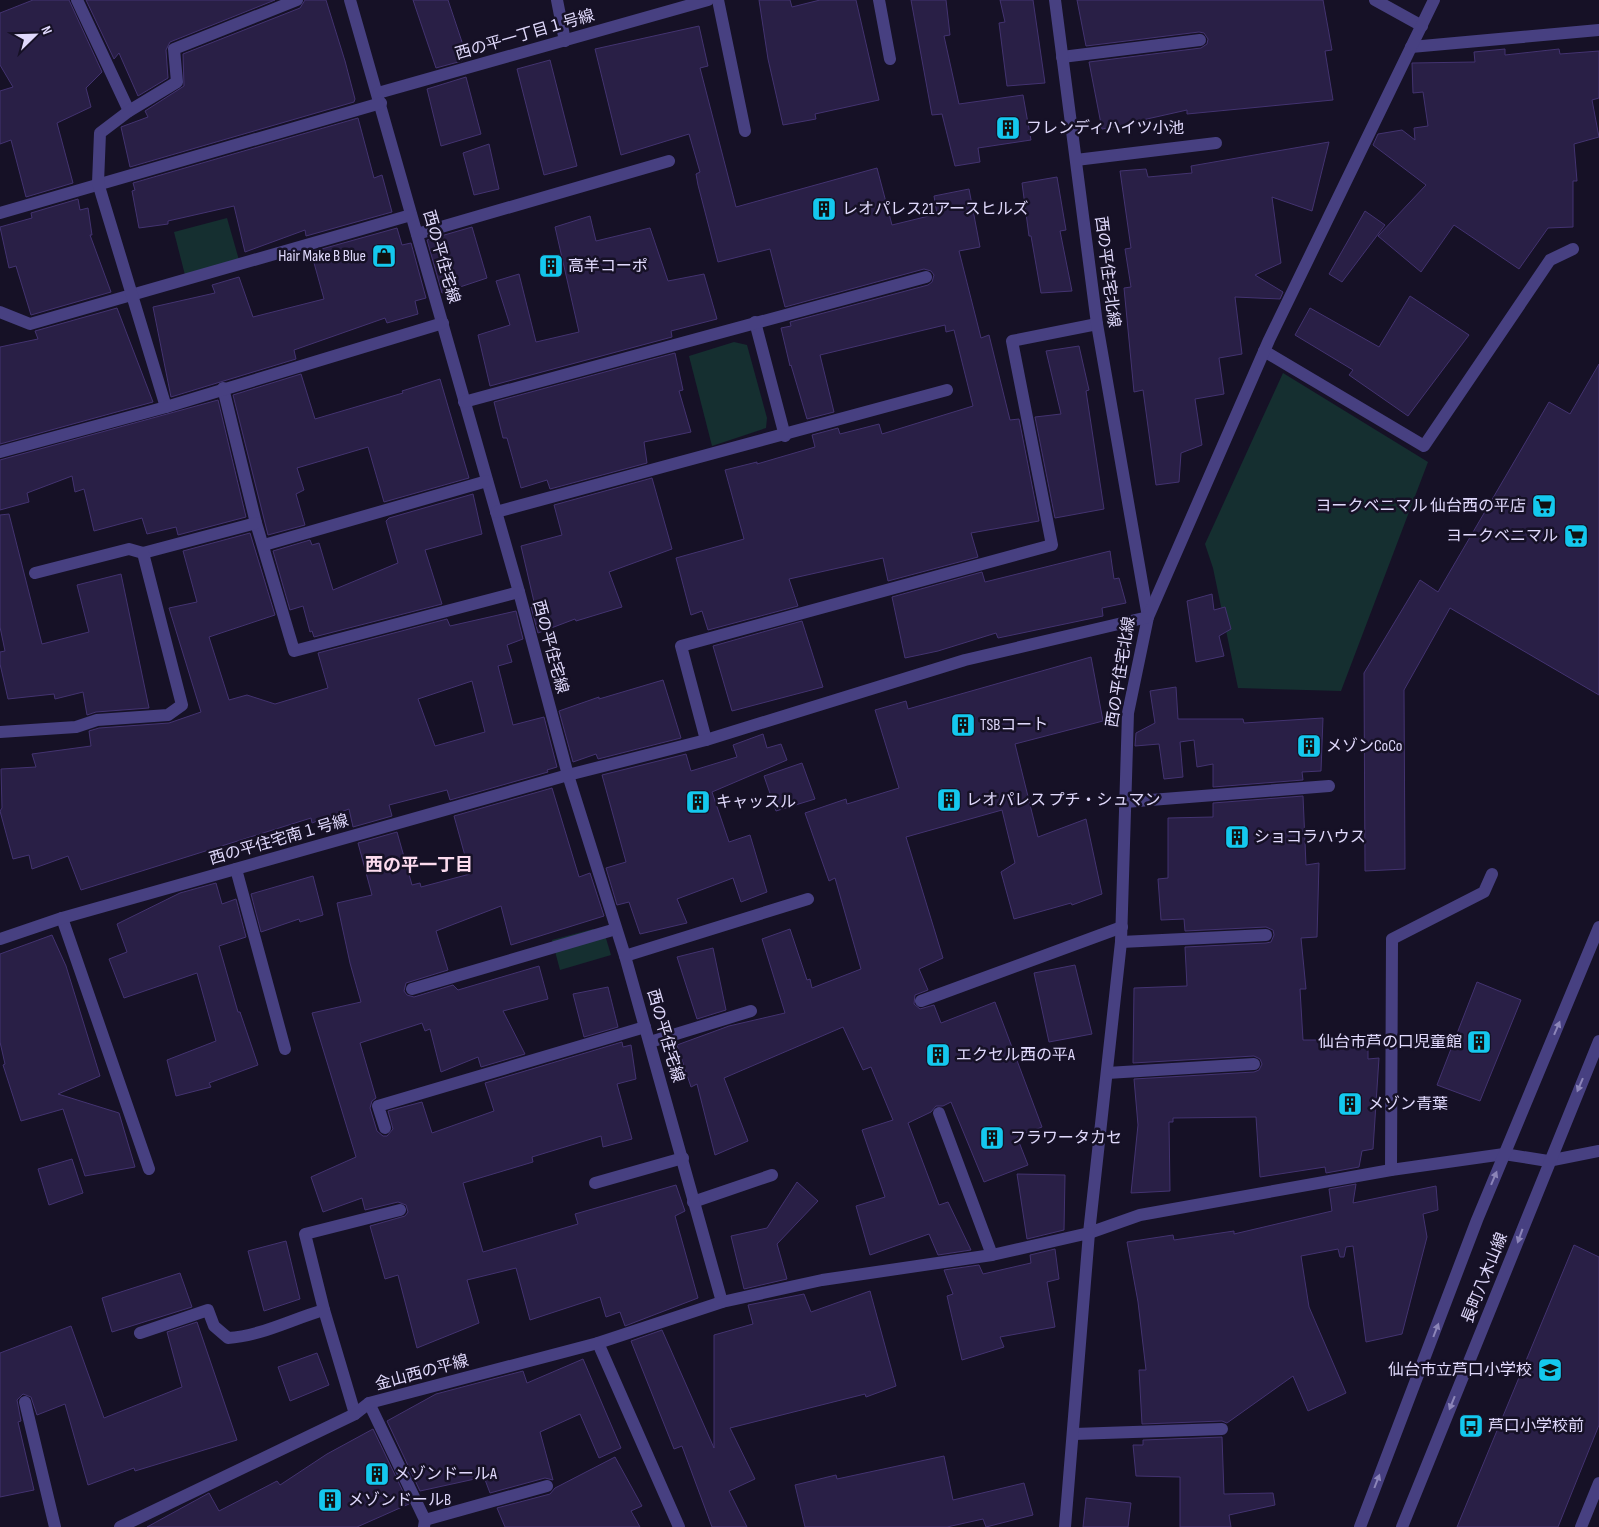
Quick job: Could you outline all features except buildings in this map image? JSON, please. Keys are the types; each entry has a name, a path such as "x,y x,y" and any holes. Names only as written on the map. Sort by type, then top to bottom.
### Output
{"street":[{"path":"77,0 129,111"},
{"path":"166,407 131,297 98,183 100,133 129,111 176,82 174,49 298,0"},
{"name":"西の平住宅線","path":"350,0 380,98 411,215 519,592 568,775 646,1027 722,1302"},
{"path":"557,0 565,41"},
{"name":"西の平一丁目１号線","path":"0,213 565,41 708,0"},
{"path":"718,0 745,130"},
{"path":"879,0 890,59"},
{"name":"西の平住宅北線","path":"1054,0 1097,324 1148,617 1128,713 1121,942 1089,1233 1065,1527"},
{"path":"1375,0 1422,26"},
{"path":"1148,617 1264,352 1434,0"},
{"path":"1410,47 1599,30"},
{"path":"1062,57 1200,40"},
{"path":"1076,160 1216,143"},
{"path":"417,234 668,161"},
{"path":"0,312 30,324 131,297 411,215"},
{"path":"1264,352 1424,446 1550,260 1573,249"},
{"path":"464,402 926,277"},
{"path":"755,322 785,436"},
{"path":"0,452 166,407 222,388 443,323"},
{"path":"706,740 681,646 1052,544 1012,341 1097,324"},
{"path":"222,388 256,523 294,651 519,592"},
{"path":"496,512 785,436 947,390"},
{"path":"264,545 487,481"},
{"path":"35,573 129,549 143,553 256,523"},
{"path":"0,732 76,727 98,720 168,715 182,705 143,553"},
{"name":"西の平住宅南１号線","path":"0,939 62,918 568,775 706,740 965,660 1148,617"},
{"path":"1125,802 1329,786"},
{"path":"236,869 285,1049"},
{"path":"1391,1170 1392,939 1484,892 1492,874"},
{"path":"625,956 808,899"},
{"path":"62,918 149,1169"},
{"path":"920,1001 1122,928"},
{"path":"1360,1527 1477,1220 1599,928"},
{"path":"412,989 616,929"},
{"path":"1121,942 1266,935"},
{"path":"650,1042 751,1011"},
{"path":"385,1128 378,1106 646,1027"},
{"name":"長町八木山線","path":"1402,1527 1513,1256 1548,1161 1599,1041"},
{"path":"1107,1073 1254,1064"},
{"path":"939,1113 992,1255"},
{"path":"1548,1161 1599,1151"},
{"name":"金山西の平線","path":"126,1526 356,1414 369,1403 598,1343 722,1302 822,1280 992,1255 1089,1233 1140,1216 1391,1170 1504,1154 1548,1161"},
{"path":"594,1183 683,1158"},
{"path":"694,1202 772,1174"},
{"path":"356,1414 324,1310 305,1234 400,1210"},
{"path":"140,1333 208,1310 214,1326 228,1338 246,1337 290,1320 324,1310"},
{"path":"598,1343 679,1527"},
{"path":"25,1402 55,1527"},
{"path":"369,1403 424,1523 547,1486"},
{"path":"1074,1434 1222,1429"},
{"path":"1581,1527 1599,1483"}],"green space":[{"path":"227,218 239,260 185,275 174,232"},
{"path":"734,342 747,345 767,418 766,428 712,446 689,356"},
{"path":"1283,373 1428,462 1341,691 1238,688 1213,568 1205,544"},
{"path":"593,929 605,935 611,955 560,970 552,940"}],"place":[{"name":"フレンディハイツ小池","path":"1008,128"},
{"name":"レオパレス21アースヒルズ","path":"824,209"},
{"name":"Hair Make B Blue","path":"384,256"},
{"name":"高羊コーポ","path":"551,266"},
{"name":"ヨークベニマル 仙台西の平店","path":"1544,506"},
{"name":"ヨークベニマル","path":"1576,536"},
{"name":"TSBコート","path":"963,725"},
{"name":"メゾンCoCo","path":"1309,746"},
{"name":"レオパレス プチ・シュマン","path":"949,800"},
{"name":"キャッスル","path":"698,802"},
{"name":"ショコラハウス","path":"1237,837"},
{"name":"仙台市芦の口児童館","path":"1479,1042"},
{"name":"エクセル西の平A","path":"938,1055"},
{"name":"メゾン青葉","path":"1350,1104"},
{"name":"フラワータカセ","path":"992,1138"},
{"name":"仙台市立芦口小学校","path":"1550,1370"},
{"name":"芦口小学校前","path":"1471,1426"},
{"name":"メゾンドールA","path":"377,1474"},
{"name":"メゾンドールB","path":"330,1500"}],"district":[{"name":"西の平一丁目","path":"419,865"}]}
